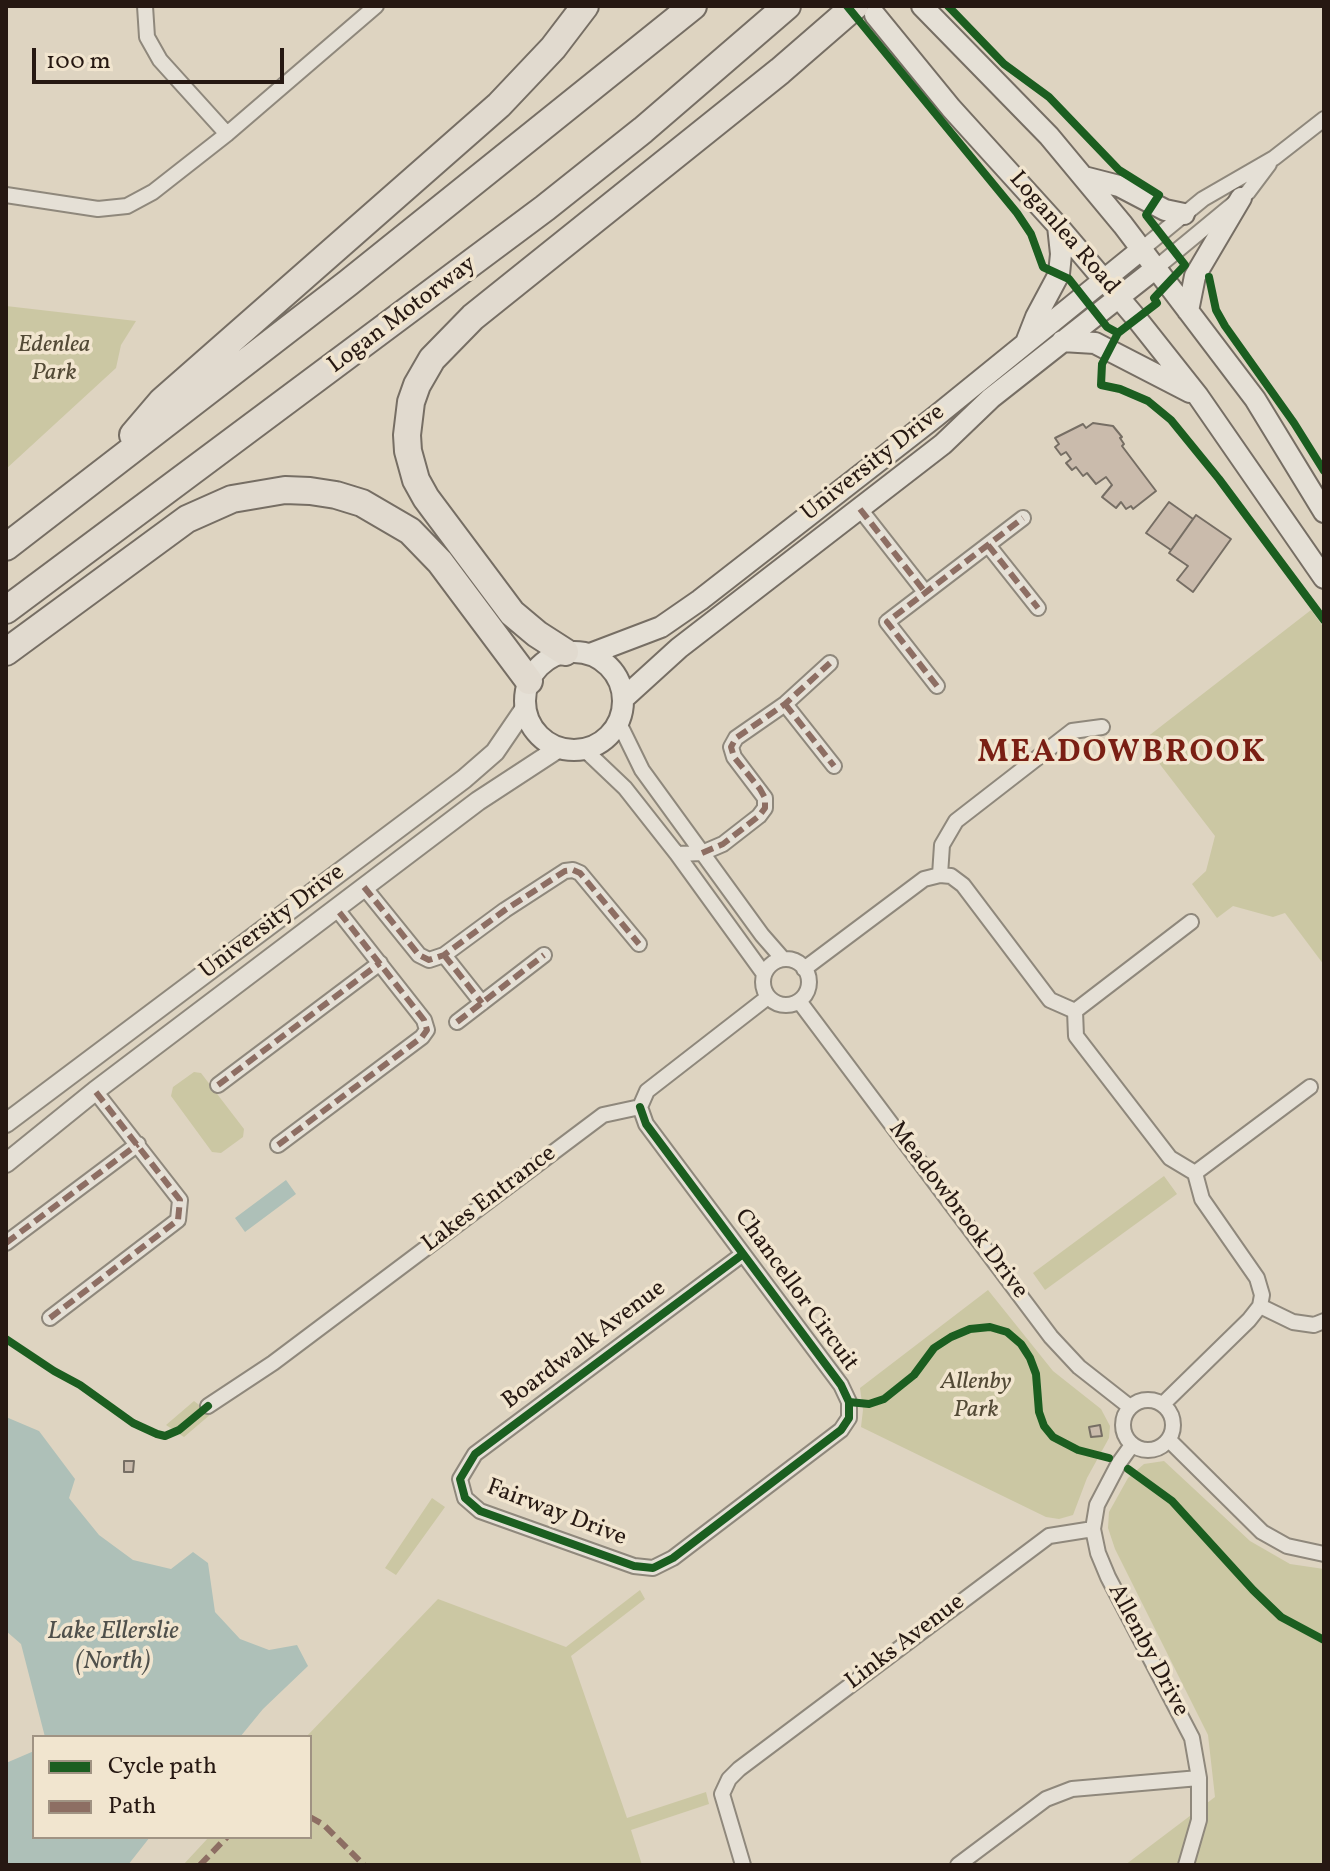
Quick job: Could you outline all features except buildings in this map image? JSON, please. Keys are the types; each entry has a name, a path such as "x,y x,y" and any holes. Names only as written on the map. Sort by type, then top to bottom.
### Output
{"highway":[{"path":"100,475 162,401 518,86 553,48 585,6"},
{"path":"6,547 442,210 693,6"},
{"name":"Logan Motorway","path":"6,610 534,217 643,130 787,6"},
{"path":"578,653 537,634 512,613 426,498 416,480 408,451 411,402 417,385 432,359 473,317 780,71 858,13"},
{"path":"6,652 187,519 232,499 285,490 310,491 362,503 410,531 440,562 529,681"}],"main road":[{"name":"Loganlea Road","path":"922,6 1049,136 1142,249 1255,399 1324,512"},
{"name":"Loganlea Road","path":"858,13 951,108 1119,297 1198,396 1324,578"},
{"path":"1084,177 1119,186 1165,210 1184,214"},
{"path":"1188,311 1195,276 1241,198"},
{"path":"1027,340 1059,274 1061,254 1058,226"},
{"name":"University Drive","path":"578,653 661,627 700,600 935,417 1142,249"},
{"name":"University Drive","path":"624,698 679,648 943,444 991,398 1156,268"},
{"path":"1062,341 1095,343 1198,396"},
{"path":"578,653 604,661 621,684 624,698 619,723 599,744 585,750 559,748 546,742 536,733 525,708 529,681 538,667 550,658 578,653"}],"street":[{"path":"145,6 147,37 160,60 227,134"},
{"path":"6,195 98,209 127,206 153,192 227,134 376,6"},
{"path":"1142,249 1203,199 1274,158 1324,119"},
{"path":"1156,268 1241,198 1274,158"},
{"path":"860,509 925,592"},
{"path":"937,686 887,622 1023,518"},
{"path":"988,545 1038,608"},
{"path":"677,854 702,853 723,844 759,816 765,808 765,798 734,757 731,747 736,738 785,704 830,663"},
{"path":"785,704 834,766"},
{"name":"University Drive","path":"6,1123 464,779 495,752 525,708"},
{"path":"619,723 642,770 783,959"},
{"path":"940,875 942,845 956,821 1072,731 1102,727"},
{"name":"University Drive","path":"6,1163 95,1091 478,801 559,748"},
{"path":"585,750 625,788 764,974"},
{"path":"364,887 419,955 429,960 444,955 505,910 565,871 573,870 580,873 639,944"},
{"path":"804,969 924,879 951,876 963,885 1050,1000 1075,1011"},
{"path":"278,1145 422,1037 427,1030 424,1020 336,908"},
{"path":"1075,1011 1191,922"},
{"path":"444,955 482,1003"},
{"path":"457,1022 544,955"},
{"path":"783,959 798,963 804,969 808,988 799,1001 781,1005 768,997 763,983 764,974 774,962 783,959"},
{"path":"218,1085 380,963"},
{"path":"640,1107 647,1091 768,997"},
{"name":"Meadowbrook Drive","path":"799,1001 1051,1337 1079,1367 1130,1407"},
{"path":"1075,1011 1076,1036 1170,1158 1195,1173 1202,1199 1257,1278 1262,1295 1260,1306 1163,1404"},
{"path":"1195,1173 1310,1087"},
{"path":"50,1318 178,1220 180,1200 95,1091"},
{"name":"Chancellor Circuit","path":"640,1107 646,1124 841,1385 849,1402 849,1418 841,1430 673,1558 653,1568"},
{"name":"Lakes Entrance","path":"208,1406 273,1363 603,1115 640,1107"},
{"path":"6,1243 138,1144"},
{"name":"University Drive","path":"6,1156 25,1148"},
{"name":"Boardwalk Avenue","path":"460,1479 475,1454 743,1254"},
{"path":"1260,1306 1293,1322 1314,1325 1324,1321"},
{"path":"1142,1400 1163,1404 1172,1417 1169,1440 1155,1449 1139,1449 1132,1445 1123,1431 1125,1414 1130,1407 1142,1400"},
{"path":"1169,1440 1262,1532 1287,1546 1324,1554"},
{"path":"1093,1529 1097,1505 1132,1445"},
{"name":"Fairway Drive","path":"460,1479 465,1498 480,1511 634,1566 653,1568"},
{"name":"Allenby Drive","path":"1093,1529 1108,1577 1192,1738 1199,1778 1199,1820 1186,1865"},
{"name":"Links Avenue","path":"743,1865 722,1794 729,1779 739,1769 1049,1536 1093,1529"},
{"path":"958,1865 1046,1799 1072,1789 1199,1778"}],"green space":[{"name":"Edenlea Park","path":"6,306 136,321 121,345 116,368 6,469"},
{"path":"1311,610 1324,628 1324,965 1285,913 1273,917 1233,906 1217,918 1192,884 1206,871 1215,836 1142,741"},
{"path":"194,1072 201,1073 244,1129 243,1137 221,1153 212,1152 171,1096 173,1087"},
{"path":"1164,1176 1177,1194 1045,1290 1033,1273"},
{"name":"Allenby Park","path":"988,1290 1053,1371 1101,1409 1110,1426 1109,1438 1087,1478 1073,1515 1059,1519 1046,1517 861,1427 863,1410 860,1388"},
{"path":"194,1401 211,1414 184,1437 166,1425"},
{"path":"1164,1461 1250,1541 1290,1564 1324,1569 1324,1865 1125,1865 1215,1797 1208,1735 1115,1549 1108,1528 1109,1512 1128,1478 1144,1464"},
{"path":"432,1498 445,1507 396,1575 385,1568"},
{"path":"640,1590 645,1599 571,1656 627,1818 706,1792 709,1804 631,1830 642,1865 183,1865 207,1839 312,1839 312,1735 308,1735 438,1599 566,1647"}],"water":[{"path":"286,1180 296,1194 245,1232 235,1218"},
{"name":"Lake Ellerslie (North)","path":"6,1417 39,1431 75,1479 69,1498 99,1535 133,1560 171,1569 193,1552 208,1563 215,1612 240,1639 269,1650 297,1645 308,1666 263,1709 242,1735 44,1735 21,1644 6,1631"},
{"path":"32,1752 32,1839 148,1839 128,1865 6,1865 6,1763"}],"marked path":[{"path":"860,509 925,592"},
{"path":"937,686 887,622 1023,518"},
{"path":"988,545 1038,608"},
{"path":"702,853 723,844 765,808 765,798 760,789 734,757 731,747 736,738 785,704 830,663"},
{"path":"785,704 834,766"},
{"path":"364,887 419,955 429,960 444,955 505,910 565,871 573,870 580,873 639,944"},
{"path":"278,1145 422,1037 427,1030 424,1020 336,908"},
{"path":"444,955 482,1003"},
{"path":"457,1022 544,955"},
{"path":"218,1085 380,963"},
{"path":"50,1318 178,1220 180,1200 95,1091"},
{"path":"6,1243 138,1144"},
{"path":"312,1818 324,1825 364,1865"},
{"path":"200,1865 225,1839"}],"cycle path":[{"path":"847,6 1017,213 1031,234 1043,267 1069,279 1107,327 1118,333"},
{"path":"948,6 1004,64 1049,97 1119,170 1159,195 1146,215 1185,265 1154,298 1157,303 1118,333 1102,364 1101,385 1148,401 1171,420 1324,620"},
{"path":"1209,277 1216,310 1225,326 1324,471"},
{"path":"640,1107 646,1124 841,1385 849,1402 849,1418 841,1430 673,1558 653,1568 634,1566 480,1511 465,1498 460,1479 475,1454 743,1254"},
{"path":"849,1402 869,1404 884,1399 914,1375 934,1348 970,1329 990,1327 1007,1332 1021,1344 1030,1358 1036,1374 1039,1412 1044,1426 1053,1437 1078,1450 1109,1458"},
{"path":"6,1339 80,1385 133,1423 157,1434 165,1436 179,1430 208,1406"},
{"path":"1128,1469 1172,1501 1281,1617 1324,1640"}],"district":[{"name":"MEADOWBROOK","path":"1122,755"}]}
